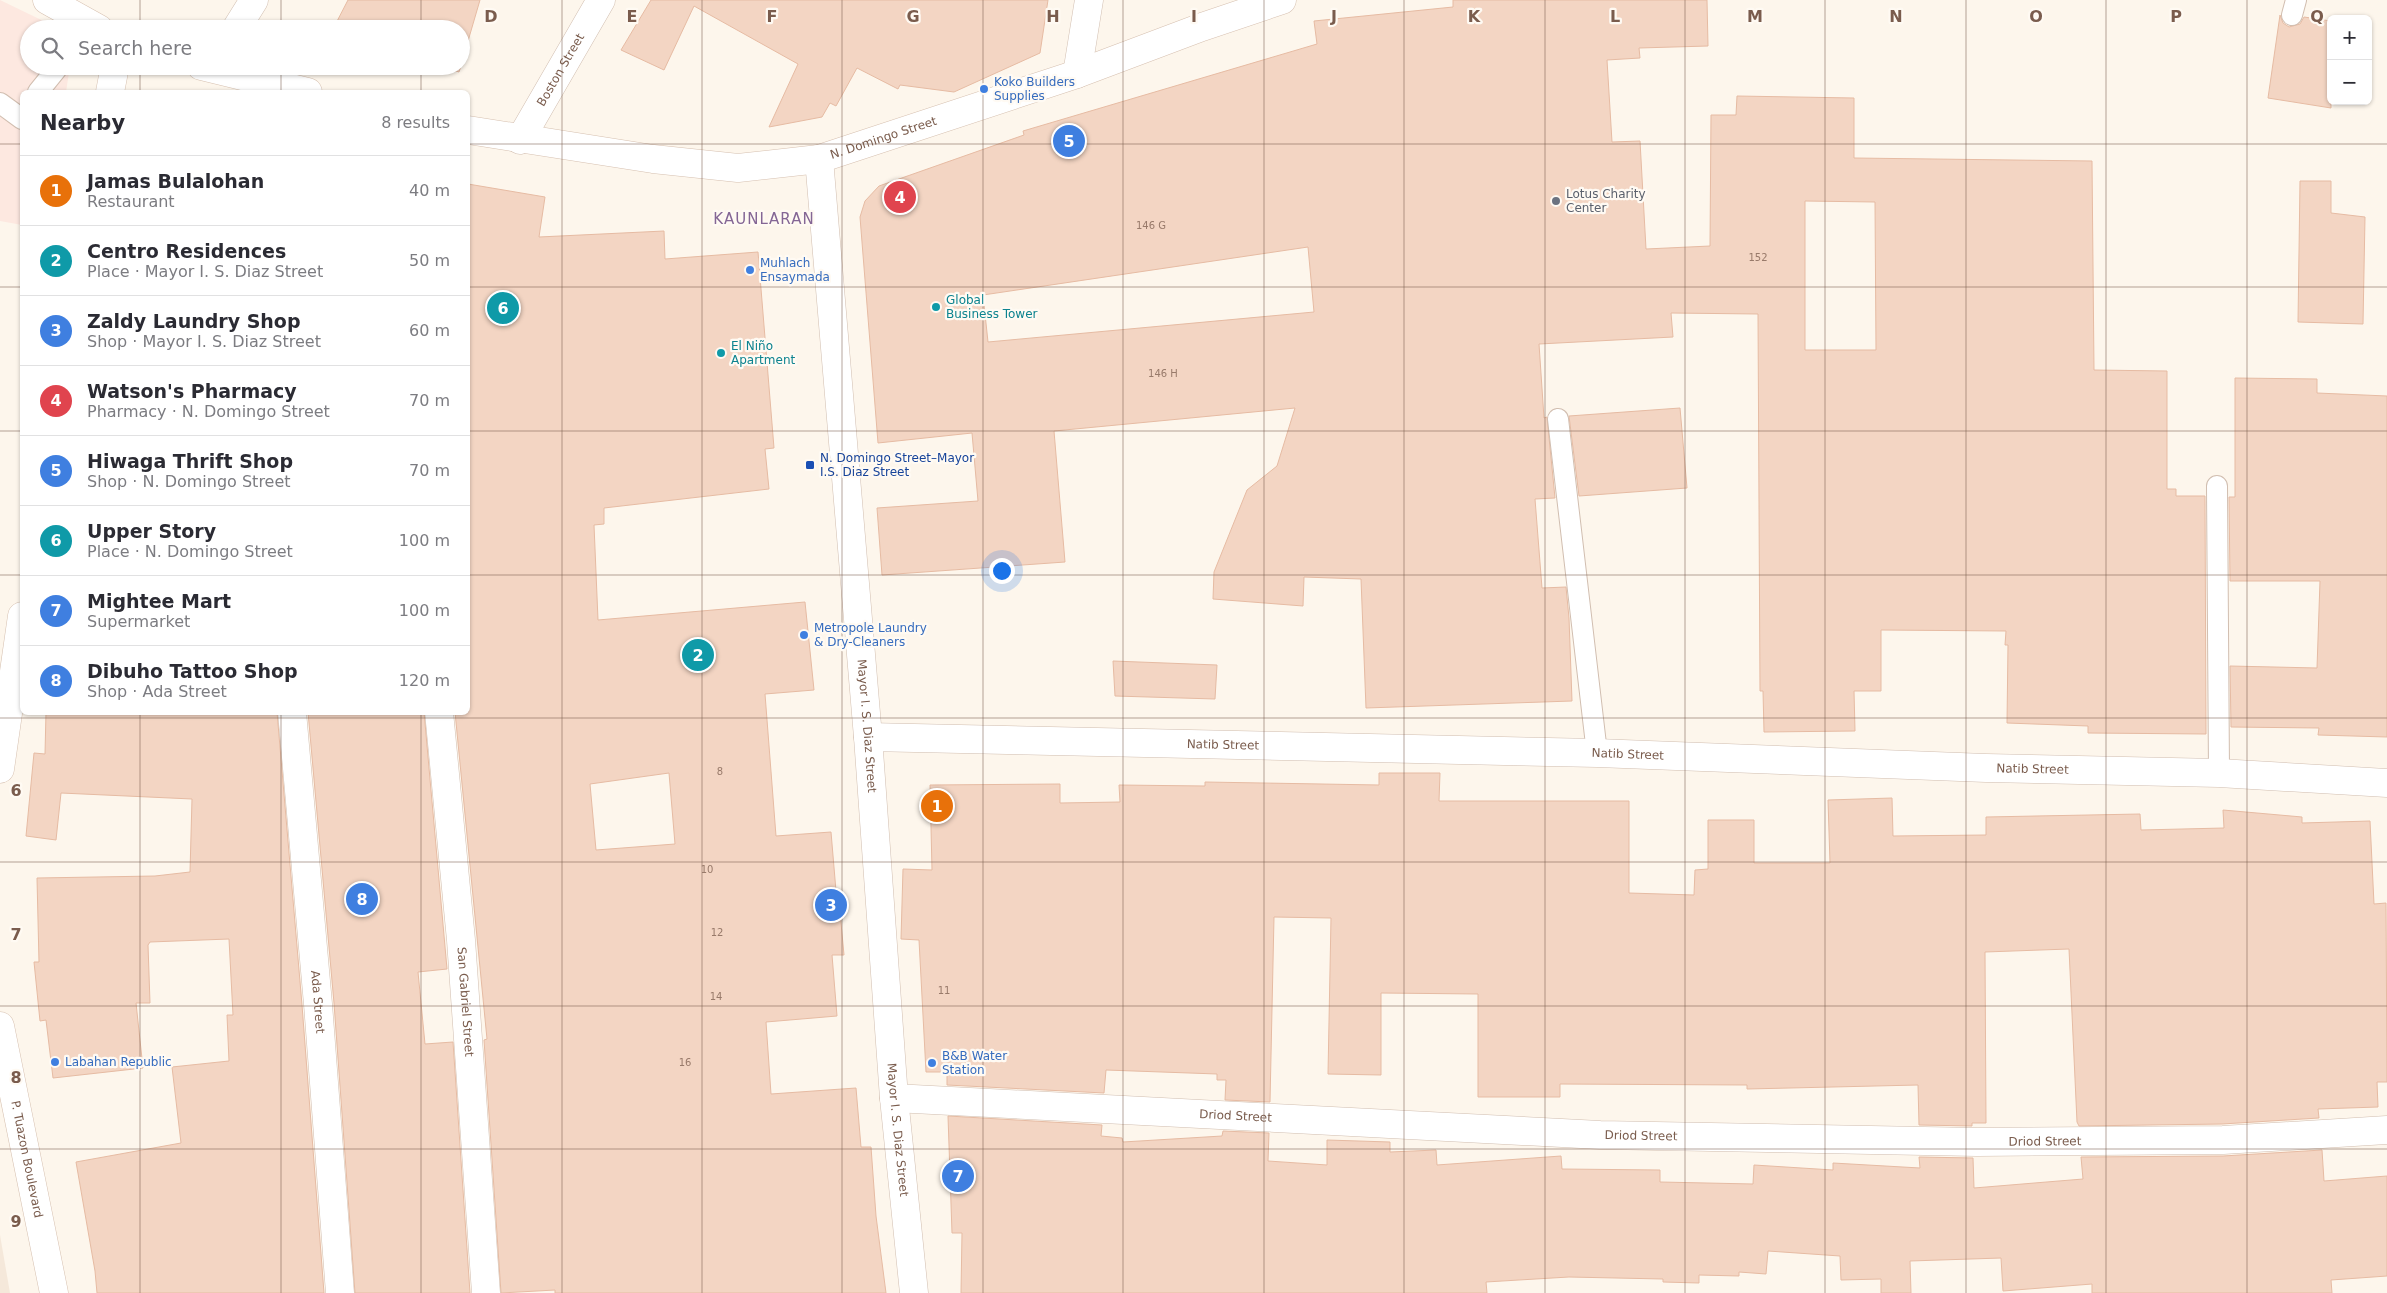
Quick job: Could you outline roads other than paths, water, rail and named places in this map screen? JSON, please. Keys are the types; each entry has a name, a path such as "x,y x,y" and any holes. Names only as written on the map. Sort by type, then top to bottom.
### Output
{"street":[{"path":"48,0 81,20"},
{"path":"242,20 254,0"},
{"name":"Boston Street","path":"520,140 601,0"},
{"path":"1077,74 1088,0"},
{"name":"N. Domingo Street","path":"470,130 520,140 653,159 738,168 820,159 1077,74 1202,27 1282,0"},
{"path":"110,90 113,75"},
{"path":"241,75 300,90"},
{"name":"Mayor I. S. Diaz Street","path":"820,159 868,737 894,1098 914,1293"},
{"path":"0,769 20,630"},
{"name":"Ada Street","path":"292,715 318,1004 340,1293"},
{"name":"San Gabriel Street","path":"439,715 461,940 486,1293"},
{"name":"Natib Street","path":"868,737 1597,753 2219,774 2387,783"},
{"name":"P. Tuazon Boulevard","path":"0,1026 48,1292"},
{"name":"Driod Street","path":"894,1098 1610,1135 1977,1142 2223,1140 2387,1130"}],"lane":[{"path":"40,90 52,75"},
{"path":"0,103 20,114"},
{"path":"1558,420 1597,753"},
{"path":"2217,486 2219,774"}],"place":[{"name":"Koko Builders Supplies","path":"984,89"},
{"name":"Hiwaga Thrift Shop","path":"1069,141"},
{"name":"Watson's Pharmacy","path":"900,197"},
{"name":"Lotus Charity Center","path":"1556,201"},
{"name":"Muhlach Ensaymada","path":"750,270"},
{"name":"Global Business Tower","path":"936,307"},
{"name":"Upper Story","path":"503,308"},
{"name":"El Niño Apartment","path":"721,353"},
{"name":"N. Domingo Street–Mayor I.S. Diaz Street","path":"810,465"},
{"name":"Metropole Laundry & Dry-Cleaners","path":"804,635"},
{"name":"Centro Residences","path":"698,655"},
{"name":"Jamas Bulalohan","path":"937,806"},
{"name":"Dibuho Tattoo Shop","path":"362,899"},
{"name":"Zaldy Laundry Shop","path":"831,905"},
{"name":"Labahan Republic","path":"55,1062"},
{"name":"B&B Water Station","path":"932,1063"},
{"name":"Mightee Mart","path":"958,1176"}],"district":[{"name":"KAUNLARAN","path":"764,219"}]}
